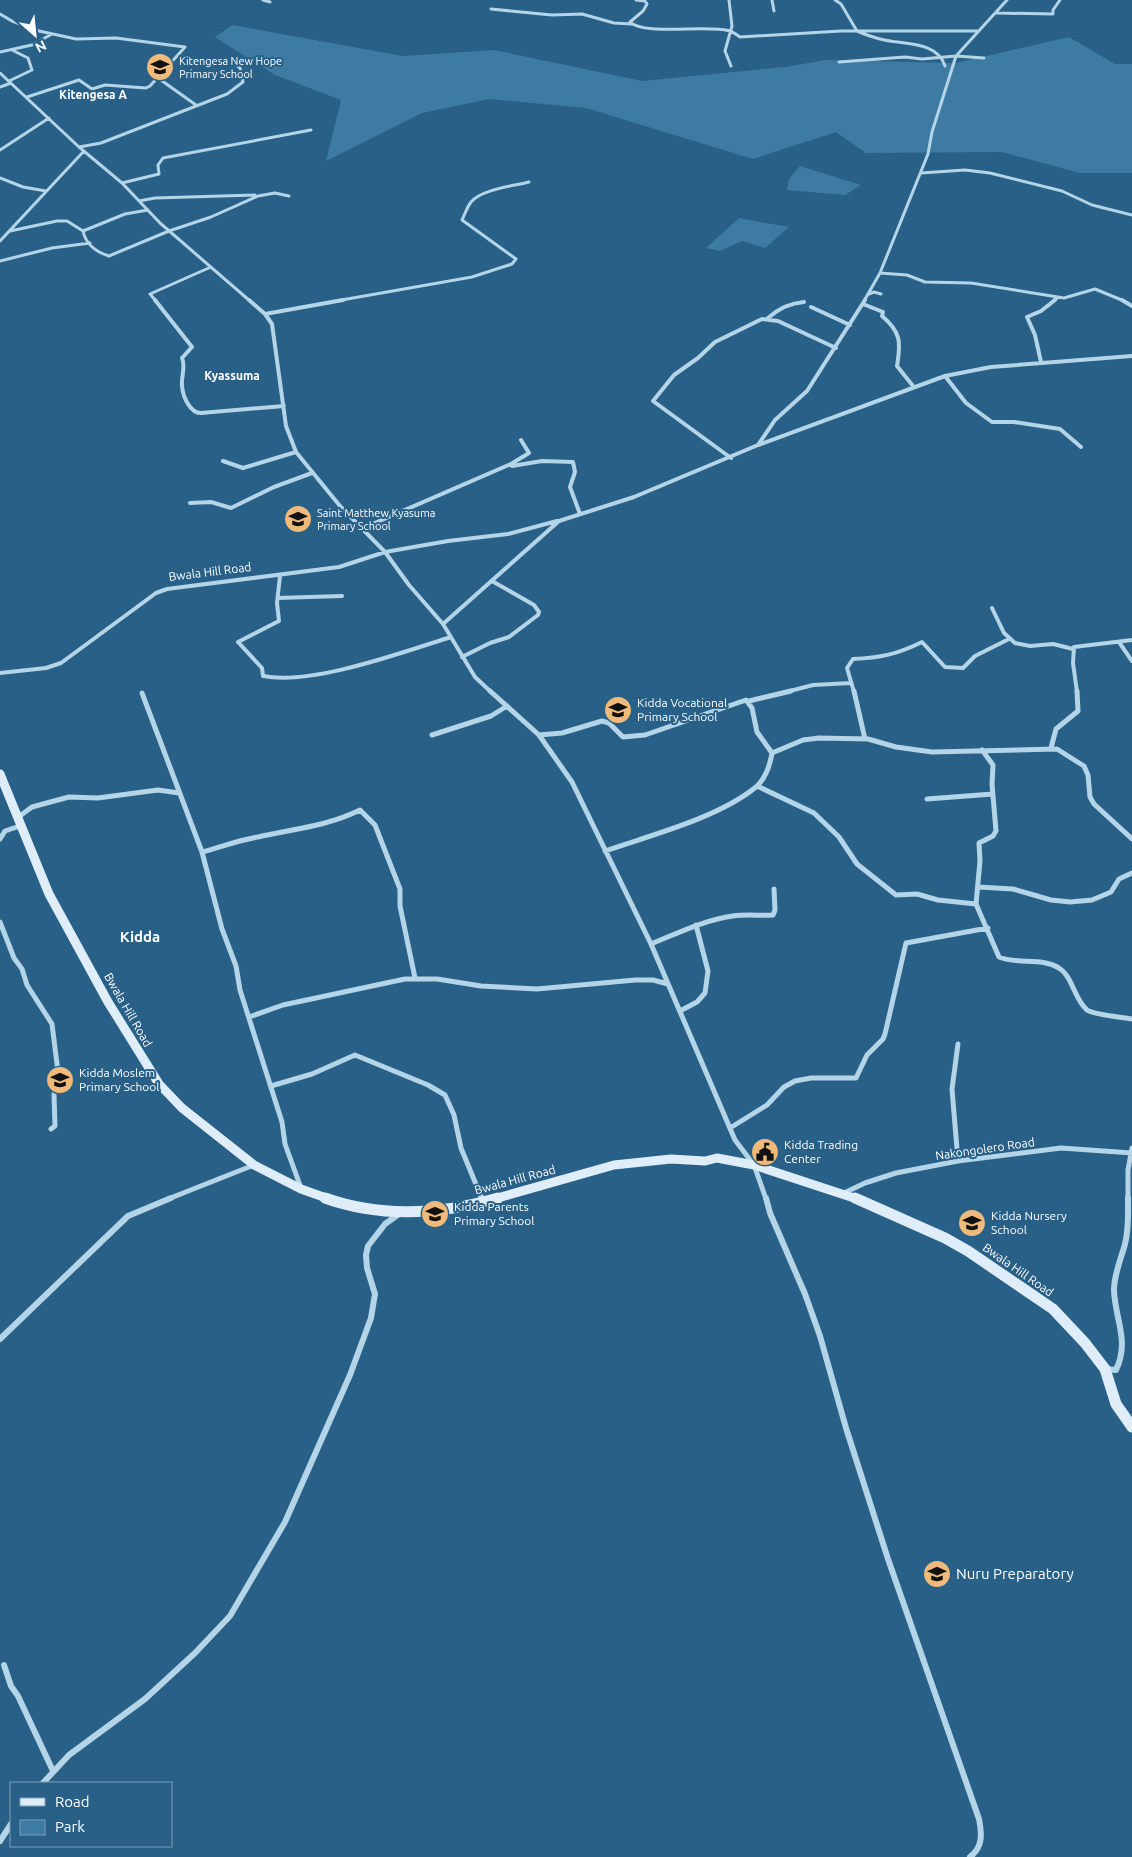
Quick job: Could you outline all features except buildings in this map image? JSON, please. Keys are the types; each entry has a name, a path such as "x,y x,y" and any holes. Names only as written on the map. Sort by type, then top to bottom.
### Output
{"street":[{"path":"264,0 270,2"},
{"path":"631,24 632,20 643,11 647,4 645,1 636,0"},
{"path":"728,0 733,27 731,38 725,46 724,52 731,66"},
{"path":"772,0 774,11"},
{"path":"835,0 841,4 857,31 880,38 923,46 935,51 941,57 945,66"},
{"path":"758,445 775,420 807,391 863,304 880,273 921,173 956,56 1007,0"},
{"path":"996,13 1053,14 1053,10 1060,0"},
{"path":"491,9 552,15 582,14 614,23 653,28 707,28 731,31 742,38 857,31 977,31"},
{"path":"0,14 12,21 52,34 76,39 116,38 185,47 150,86 143,88 105,85 92,89 83,80 79,80 27,97"},
{"path":"0,52 32,45 52,34"},
{"path":"0,87 32,70 28,58 12,50"},
{"path":"839,62 956,56 984,58"},
{"path":"79,147 96,145 227,94 243,82 240,68 235,64"},
{"path":"0,73 79,147 122,183 169,231 265,314 272,324 286,426 296,452 361,529 385,552 409,586 443,624 475,677 539,735 564,768 651,944 730,1128 743,1152 754,1165 770,1213 794,1267 820,1336 846,1428 888,1559 980,1819 982,1838 976,1853 970,1857"},
{"path":"158,78 168,84 168,88 179,91 196,105"},
{"path":"0,150 49,118"},
{"path":"122,183 159,174 158,165 163,158 310,130"},
{"path":"0,241 84,151"},
{"path":"921,173 966,170 990,173 1062,191 1092,205 1132,216"},
{"path":"1,180 23,187 46,191"},
{"path":"265,314 472,277 512,264 516,260 510,254 462,220 476,198 529,182"},
{"path":"139,201 155,198 258,196 275,193 289,196"},
{"path":"10,231 67,221 83,232 83,237 95,251 109,256 169,231 211,217 258,196"},
{"path":"83,232 125,214 148,210"},
{"path":"0,261 52,248 90,243"},
{"path":"211,267 150,294 192,346 182,358 184,362 182,381 191,410 195,413 210,413 284,406"},
{"path":"880,273 907,275 925,282 971,283 1059,297 1077,296 1092,288 1132,306"},
{"path":"868,294 874,292 881,294"},
{"path":"1041,362 1035,335 1027,317 1041,312 1059,297"},
{"path":"771,320 768,318 772,314 798,302 804,302"},
{"path":"863,304 883,312 882,316 894,326 900,347 897,366 913,386"},
{"path":"811,307 850,325"},
{"path":"731,458 653,401 674,375 698,358 720,338 762,319 778,321 836,348"},
{"name":"Bwala Hill Road","path":"0,673 10,670 45,669 62,663 156,594 167,589 339,568 385,552 508,534 560,521 634,497 731,458 758,445 913,386 966,370 1041,362 1132,356"},
{"path":"945,376 966,403 992,422 1014,422 1060,429 1081,447"},
{"path":"361,529 505,467 529,453 521,440"},
{"path":"223,461 240,469 296,452"},
{"path":"505,467 542,461 573,462 575,472 570,487 580,514"},
{"path":"190,503 211,502 231,508 274,487 312,473"},
{"path":"443,624 560,521"},
{"path":"280,576 278,598 279,621 238,642 262,668 263,676 269,679 299,677 342,668 398,655 451,637"},
{"path":"462,657 490,643 509,637 538,615 539,612 534,605 492,581"},
{"path":"278,598 342,596"},
{"path":"992,608 995,618 1009,639 1023,645 1052,644 1073,649 1076,646 1132,640"},
{"path":"865,739 847,668 856,658 880,658 906,650 922,642 945,667 964,668 975,656 1009,639"},
{"path":"1119,642 1132,661"},
{"path":"1051,748 1052,738 1061,721 1078,711 1078,691 1073,673 1073,649"},
{"path":"539,735 562,733 602,721 609,724 623,737 632,738 746,700 749,701 812,685 851,683"},
{"path":"142,693 202,852 222,930 236,966 240,990 282,1122 285,1144 301,1189"},
{"path":"605,850 702,817 757,786 770,766 772,754 757,732 749,701"},
{"path":"432,736 491,716 507,706"},
{"path":"772,754 803,740 819,738 865,739 896,748 932,752 1057,749 1084,766 1088,775 1090,797 1094,804 1132,839"},
{"path":"982,750 993,764 996,831 993,836 979,842 976,904 999,957 1006,960 1043,962 1059,968 1065,973 1079,1001 1088,1011 1132,1019"},
{"name":"Bwala Hill Road","path":"0,774 49,894 108,1002 159,1084 182,1108 254,1165 301,1189 340,1203 401,1212 435,1211 483,1202 614,1165 671,1159 705,1161 717,1158 754,1165 844,1193 945,1238 1011,1280 1053,1310 1085,1343 1105,1369 1116,1404 1132,1427"},
{"path":"757,786 814,813 839,837 857,864 896,895 917,894 938,900 976,904"},
{"path":"0,839 5,831 19,822 32,807 58,799 69,797 98,798 158,790 180,793"},
{"path":"928,799 993,794"},
{"path":"202,852 318,825 348,816 360,810 363,811 375,825 400,889 400,906 415,978"},
{"path":"978,887 1013,889 1051,900 1070,902 1092,900 1111,892 1119,879 1132,874"},
{"path":"651,944 696,926 729,917 773,915 775,910 774,889"},
{"path":"0,922 27,985 52,1024 58,1072 54,1095 56,1126 51,1129"},
{"path":"680,1011 697,1002 705,993 708,971 696,926"},
{"path":"730,1128 736,1121 768,1105 787,1085 792,1083 807,1078 853,1080 856,1078 867,1055 883,1039 885,1034 906,943 988,928"},
{"path":"249,1017 283,1005 415,978 437,979 481,986 537,989 635,980 653,980 668,984"},
{"path":"958,1044 952,1089 958,1161"},
{"path":"271,1086 312,1074 355,1055 428,1085 445,1095 451,1106 461,1148 483,1202"},
{"name":"Nakongolero Road","path":"844,1193 865,1183 896,1173 958,1161 1061,1148 1132,1151"},
{"path":"1105,1369 1116,1370 1124,1360 1126,1341 1114,1290 1116,1268 1127,1238 1132,1151"},
{"path":"0,1339 128,1216 254,1165"},
{"path":"44,1782 69,1755 145,1699 195,1653 230,1616 285,1522 350,1375 371,1318 375,1294 367,1268 366,1255 368,1246 386,1224 401,1212"},
{"path":"4,1665 11,1686 18,1696 53,1771"},
{"path":"0,1841 10,1826"}],"green space":[{"path":"232,25 403,56 494,50 642,81 785,67 826,60 956,63 1069,37 1115,64 1132,64 1132,173 1080,173 1002,152 866,153 836,132 753,159 586,108 489,99 422,113 326,161 341,100 275,75 215,37"},
{"path":"800,166 861,185 845,195 787,190 789,179"},
{"path":"739,218 789,227 765,248 742,241 720,251 706,248"}],"place":[{"name":"Kitengesa New Hope Primary School","path":"160,67"},
{"name":"Saint Matthew Kyasuma Primary School","path":"298,519"},
{"name":"Kidda Vocational Primary School","path":"618,710"},
{"name":"Kidda Moslem Primary School","path":"60,1080"},
{"name":"Kidda Trading Center","path":"765,1152"},
{"name":"Kidda Parents Primary School","path":"435,1214"},
{"name":"Kidda Nursery School","path":"972,1223"},
{"name":"Nuru Preparatory","path":"937,1574"}],"district":[{"name":"Kitengesa A","path":"93,95"},
{"name":"Kyassuma","path":"232,376"},
{"name":"Kidda","path":"140,937"}]}
